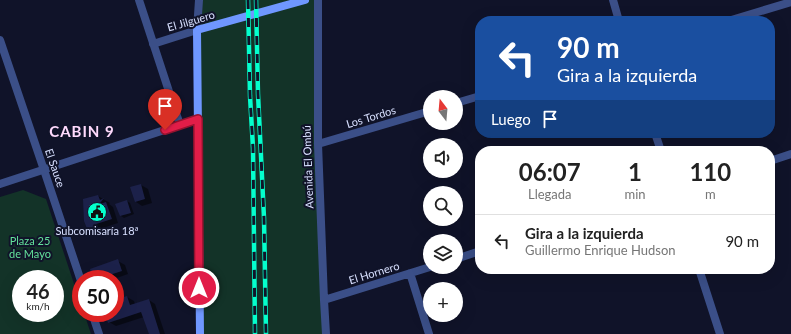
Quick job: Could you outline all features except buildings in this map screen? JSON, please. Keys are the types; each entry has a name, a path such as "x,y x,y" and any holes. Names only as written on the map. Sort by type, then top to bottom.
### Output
{"main road":[{"name":"El Jilguero","path":"197,30 305,0"},
{"path":"197,30 200,334"}],"street":[{"path":"139,0 180,125"},
{"path":"197,30 199,0"},
{"name":"Avenida El Ombú","path":"318,0 318,144 326,334"},
{"path":"613,0 618,16"},
{"path":"745,16 791,2"},
{"name":"El Jilguero","path":"153,44 197,30"},
{"name":"El Sauce","path":"0,40 77,270"},
{"path":"463,101 475,97"},
{"name":"Los Tordos","path":"318,144 423,113"},
{"path":"0,184 198,119"},
{"path":"775,159 791,154"},
{"path":"463,257 475,253"},
{"name":"El Hornero","path":"324,300 423,269"},
{"path":"410,273 429,334"},
{"path":"701,274 720,334"},
{"path":"95,322 98,334"}],"green space":[{"path":"199,0 318,0 326,334 200,334"},
{"name":"Plaza 25 de Mayo","path":"23,190 46,199 72,278 72,322 87,322 91,334 0,334 0,197"}],"railway":[{"path":"248,0 250,96 253,148 255,334"},
{"path":"256,0 258,94 264,218 266,334"}],"place":[{"name":"Subcomisaría 18ª","path":"97,212"}],"district":[{"name":"CABIN 9","path":"82,132"}],"route":[{"path":"165,130 198,119 199,288"}]}
